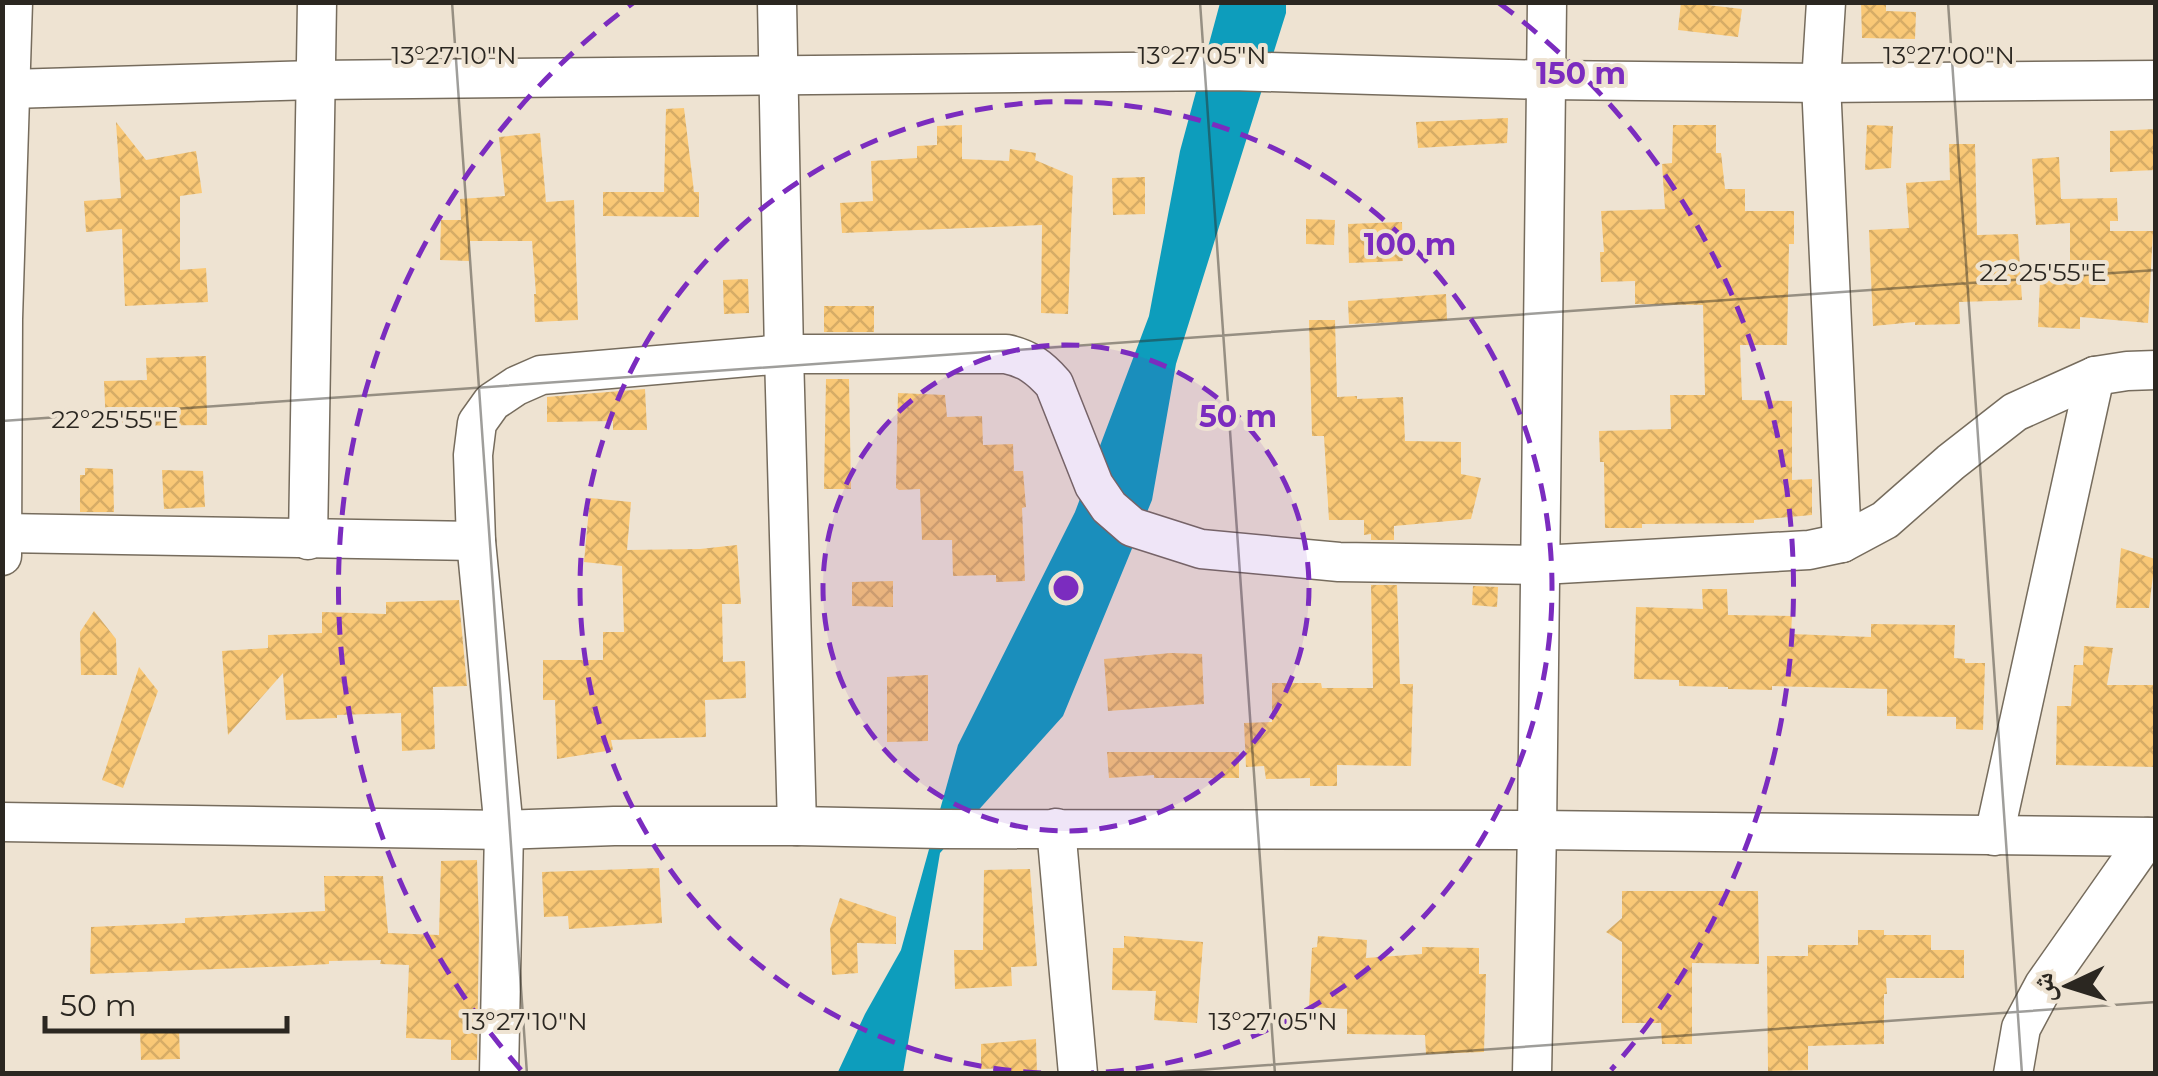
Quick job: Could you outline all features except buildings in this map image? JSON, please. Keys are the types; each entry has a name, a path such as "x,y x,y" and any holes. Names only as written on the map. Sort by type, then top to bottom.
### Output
{"street":[{"path":"2,556 3,320 13,2"},
{"path":"308,540 316,2"},
{"path":"777,2 797,826"},
{"path":"1532,1074 1547,2"},
{"path":"1826,2 1821,83 1842,544"},
{"path":"10,89 316,80 1232,71 1821,83 2156,80"},
{"path":"499,1074 504,830 476,542 473,455 477,424 492,402 541,375 784,354 1020,356 1054,384 1094,484 1109,507 1132,527 1201,549 1340,562 1541,564 1809,550 1842,544 1885,520 1950,462 2015,412 2095,376 2156,370"},
{"path":"1994,836 2095,376"},
{"path":"3,533 476,542"},
{"path":"2,822 504,830 797,826 2152,837"},
{"path":"1056,828 1078,1074"},
{"path":"2013,1074 2022,1028 2044,985 2152,837"}],"water":[{"path":"1220,3 1286,3 1286,13 1176,364 1152,500 1063,716 940,853 903,1073 837,1074 901,950 958,745 1075,512 1149,316 1180,151"}]}
